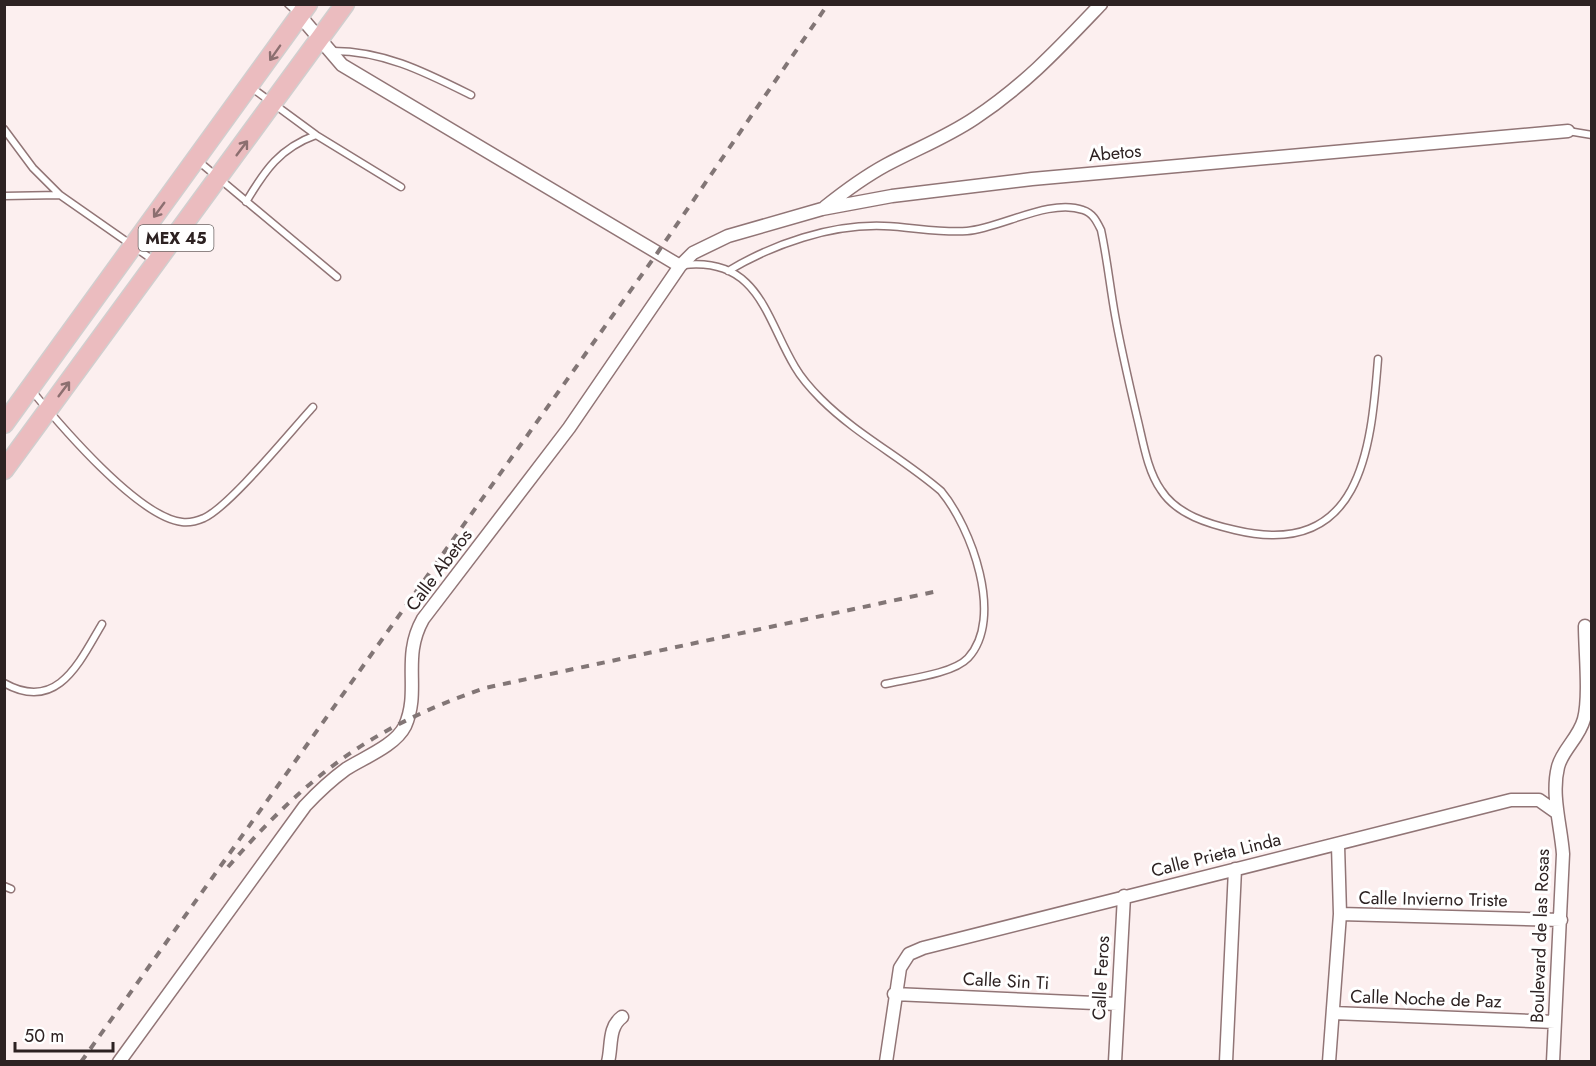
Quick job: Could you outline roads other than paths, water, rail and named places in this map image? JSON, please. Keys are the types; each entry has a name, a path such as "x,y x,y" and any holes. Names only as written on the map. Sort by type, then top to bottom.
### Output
{"main road":[{"name":"MEX 45","path":"7,463 158,264 274,105 326,46 345,4"},
{"name":"MEX 45","path":"4,423 249,86 299,8"}],"street":[{"path":"822,209 850,187 884,166 948,134 1011,92 1040,69 1101,4"},
{"path":"299,8 326,46 352,72 433,117 680,266"},
{"name":"Abetos","path":"680,266 693,253 711,243 822,209 892,196 1032,179 1568,131"},
{"name":"Calle Abetos","path":"119,1062 305,806 324,786 399,734 405,726 411,693 411,646 423,619 568,428 680,266"},
{"name":"Boulevard de las Rosas","path":"1553,1062 1563,854 1561,826 1556,812 1557,768 1578,736 1585,716 1585,626"},
{"name":"Calle Prieta Linda","path":"886,1062 897,978 903,961 909,954 923,948 1511,800 1539,800 1556,812"},
{"path":"1329,1062 1340,914 1338,845"},
{"path":"1226,1062 1235,868"},
{"name":"Calle Feros","path":"1114,1062 1124,896"},
{"name":"Calle Invierno Triste","path":"1340,914 1561,920"},
{"name":"Calle Sin Ti","path":"894,994 1117,1004"},
{"name":"Calle Noche de Paz","path":"1333,1013 1555,1022"},
{"path":"608,1062 612,1033 618,1020 622,1017"}],"lane":[{"path":"326,46 399,61 471,95"},
{"path":"249,86 316,135 401,187"},
{"path":"4,129 33,168 60,195 158,264"},
{"path":"1568,131 1592,135"},
{"path":"246,202 281,153 300,140 316,135"},
{"path":"196,159 337,277"},
{"path":"4,196 60,195"},
{"path":"728,271 759,254 840,229 884,226 965,231 986,229 1050,209 1084,210 1094,217 1101,230 1124,359 1151,471 1160,490 1178,507 1192,516 1250,533 1290,533 1307,528 1340,508 1356,483 1365,460 1372,428 1378,359"},
{"path":"680,266 710,265 728,271 763,300 794,366 806,383 847,422 915,469 941,491 954,506 965,527 983,585 981,638 967,659 955,667 885,684"},
{"path":"30,388 102,469 147,505 180,522 192,522 214,512 313,407"},
{"path":"4,683 34,693 51,690 69,675 102,624"}],"railway":[{"path":"81,1062 658,252 828,4"},
{"path":"228,867 285,806 343,758 374,738 444,703 485,688 938,591"}]}
